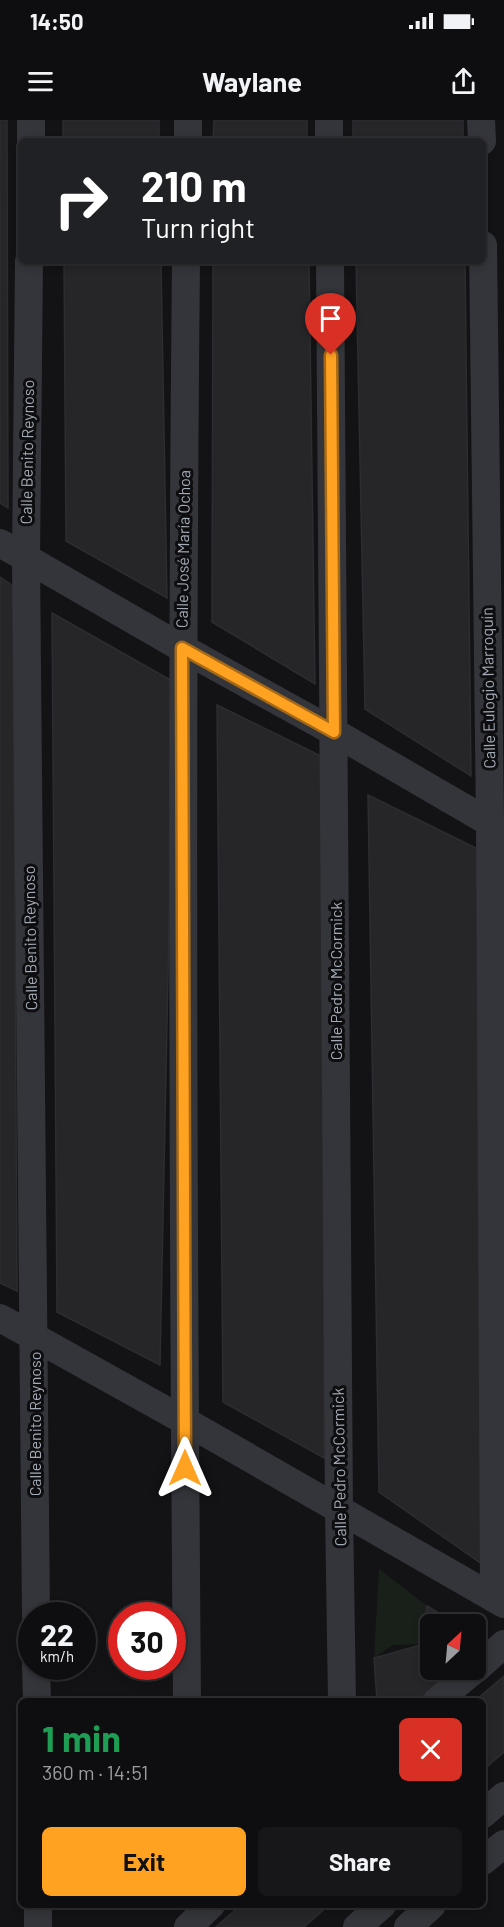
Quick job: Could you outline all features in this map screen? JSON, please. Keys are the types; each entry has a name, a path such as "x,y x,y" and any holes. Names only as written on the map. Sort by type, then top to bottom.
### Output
{"street":[{"path":"31,120 31,138"},
{"path":"188,120 188,138"},
{"path":"329,120 329,138"},
{"path":"482,120 482,138"},
{"name":"Calle Benito Reynoso","path":"29,264 26,560 36,1602"},
{"name":"Calle José María Ochoa","path":"186,264 182,648 187,1698"},
{"name":"Calle Pedro McCormick","path":"330,264 342,1698"},
{"name":"Calle Eulogio Marroquín","path":"483,264 497,827 499,1601"},
{"path":"0,543 26,560 334,732 497,827"},
{"path":"0,1318 499,1601"},
{"path":"486,1660 504,1644"},
{"path":"36,1680 37,1698"},
{"path":"441,1698 462,1680"},
{"path":"486,1811 504,1796"},
{"path":"486,1859 504,1844"},
{"path":"38,1908 38,1927"},
{"path":"189,1919 206,1908"},
{"path":"357,1927 379,1908"},
{"path":"408,1927 429,1908"}],"shaded area":[{"path":"379,1569 427,1606 426,1614 420,1614 420,1644 393,1645 374,1658"}],"building":[{"path":"0,120 7,120 8,508 0,503"},
{"path":"63,120 159,120 159,138 63,138"},
{"path":"214,120 307,120 307,138 213,138"},
{"path":"353,120 463,120 463,138 353,138"},
{"path":"64,264 161,264 167,598 66,541"},
{"path":"213,264 309,264 315,684 212,622"},
{"path":"356,264 465,264 471,776 365,709"},
{"path":"0,577 13,586 17,1291 0,1283"},
{"path":"52,613 174,682 160,1365 57,1312"},
{"path":"217,705 325,758 324,1458 223,1402"},
{"path":"368,795 484,852 482,1564 379,1492"},
{"path":"427,1606 440,1614 426,1614"},
{"path":"420,1645 420,1680 452,1680 428,1698 377,1698 374,1658"},
{"path":"504,1676 504,1752 486,1767 486,1698 478,1698"},
{"path":"238,1908 326,1908 304,1927 216,1927"}],"route":[{"path":"185,1468 182,648 334,732 331,355"}]}
